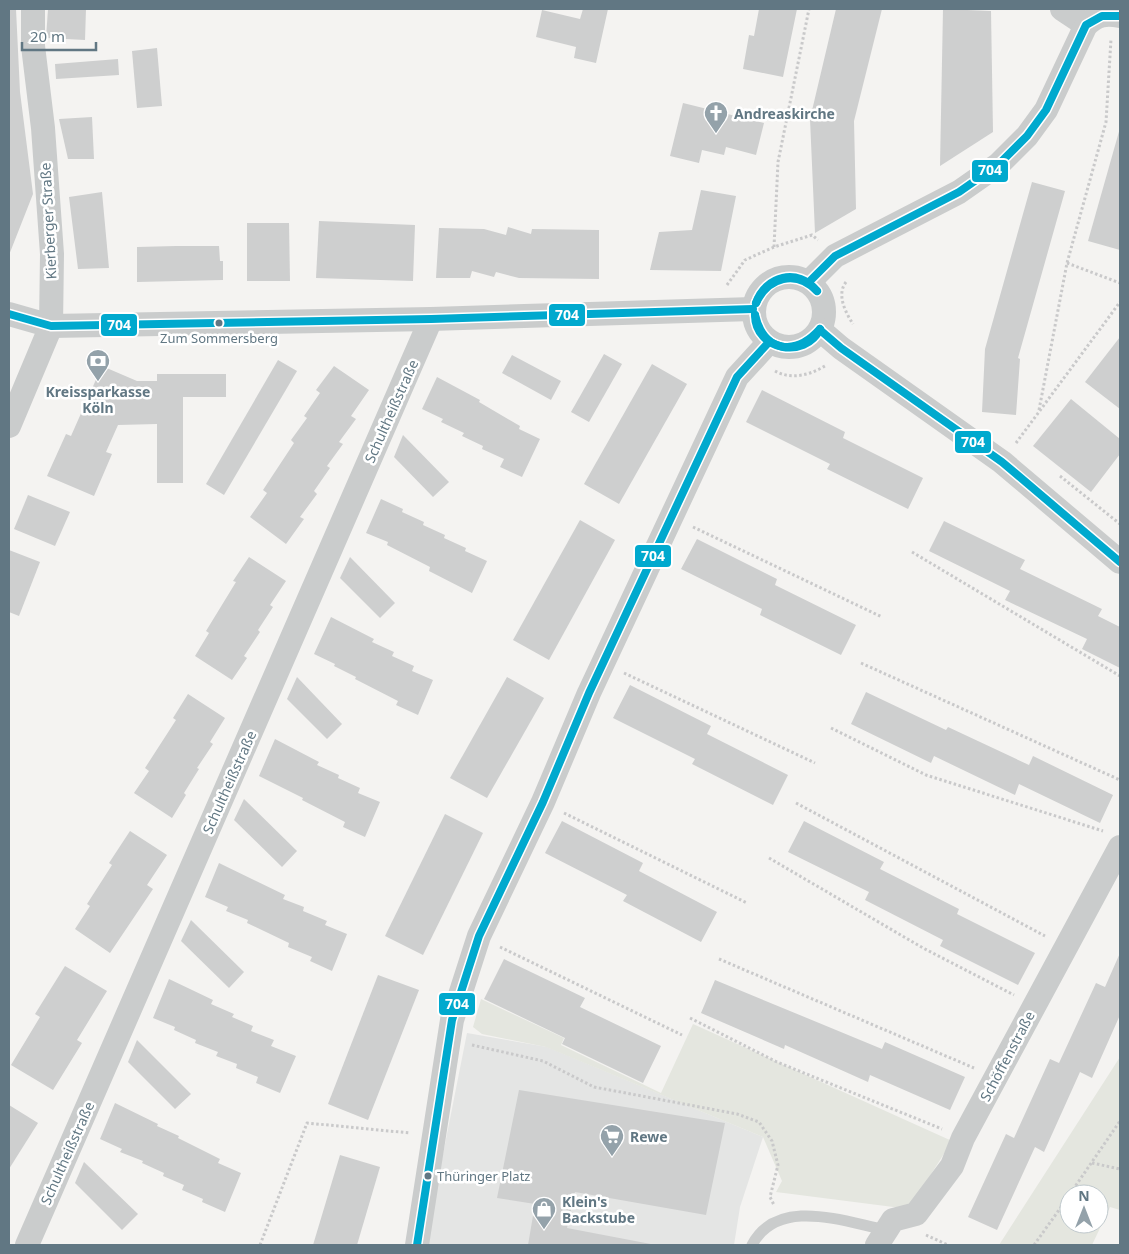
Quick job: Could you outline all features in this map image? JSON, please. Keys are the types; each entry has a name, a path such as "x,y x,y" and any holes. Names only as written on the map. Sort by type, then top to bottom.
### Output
{"street":[{"name":"Kierberger Straße","path":"9,426 51,326 52,254 43,128 33,46 33,9"},
{"path":"1062,9 1086,26"},
{"path":"809,282 835,256 959,192 1000,164 1027,136 1046,110 1086,26 1097,16 1112,13"},
{"path":"794,277 809,282 821,297 824,311 820,330 808,342 793,348 782,348 769,342 760,334 754,322 753,309 756,297 766,284 780,278 794,277"},
{"path":"9,314 51,326 431,319 753,309"},
{"name":"Schultheißstraße","path":"26,1245 431,319"},
{"path":"820,330 841,348 1002,462 1120,562"},
{"path":"417,1245 451,1030 478,936 543,802 603,664 736,377 769,342"},
{"name":"Schöffenstraße","path":"882,1238 893,1220 916,1214 952,1166 963,1138 1066,947 1116,840"}],"lane":[{"path":"752,1245 759,1232 779,1219 812,1215 882,1238"}],"path":[{"path":"774,247 778,162 809,9"},
{"path":"1039,410 1068,263 1106,122 1112,13"},
{"path":"724,290 745,260 774,247 812,235 835,256"},
{"path":"1068,263 1120,282"},
{"path":"1002,462 1120,302"},
{"path":"1016,442 1024,448"},
{"path":"1053,471 1120,524"},
{"path":"672,517 882,617"},
{"path":"912,552 1120,676"},
{"path":"861,663 1120,780"},
{"path":"603,664 815,763"},
{"path":"831,728 926,775 1116,840"},
{"path":"543,802 747,903"},
{"path":"796,803 1066,947"},
{"path":"769,858 923,948 1034,1006"},
{"path":"478,936 682,1035"},
{"path":"720,959 996,1078"},
{"path":"690,1018 777,1062 963,1138"},
{"path":"451,1030 543,1061 594,1087 737,1114 759,1122 772,1140 778,1165 770,1197 779,1219"},
{"path":"1078,1184 1120,1121"},
{"path":"260,1245 307,1123 434,1135"},
{"path":"1092,1163 1120,1169"},
{"path":"1034,1245 1059,1210"}],"shaded area":[{"path":"481,999 564,1038 561,1045 661,1093 693,1024 952,1141 909,1209 776,1192 782,1181 763,1137 546,1047 482,1034 473,1027"},
{"path":"467,1033 547,1047 763,1137 740,1207 734,1245 425,1245"},
{"path":"1120,1057 1120,1210 1110,1207 1109,1209 1109,1184 1059,1184 1059,1234 1097,1234 1092,1245 999,1245"}],"building":[{"path":"9,9 16,9 20,92 33,194 9,255"},
{"path":"48,9 86,9 85,40 46,38"},
{"path":"583,9 608,9 596,63 574,58 576,47 536,37 542,10 580,19"},
{"path":"759,9 797,9 783,77 743,69 749,35 754,36"},
{"path":"836,9 882,9 854,121 856,209 815,233 810,119"},
{"path":"943,9 991,11 993,132 940,166"},
{"path":"157,48 162,106 137,108 132,51"},
{"path":"118,59 119,75 56,79 55,64"},
{"name":"Andreaskirche","path":"683,103 764,123 756,155 726,147 724,155 702,150 699,163 670,156"},
{"path":"92,117 94,159 68,159 59,119"},
{"path":"1120,128 1120,250 1088,241"},
{"path":"1032,182 1065,191 1018,358 1020,359 1016,415 982,412 985,349"},
{"path":"701,190 736,196 721,271 650,270 659,232 692,230"},
{"path":"102,192 109,268 78,269 69,197"},
{"path":"319,221 415,225 413,281 316,278"},
{"path":"247,223 289,223 290,281 247,281"},
{"path":"508,227 531,234 532,229 599,230 599,279 519,278 496,272 494,277 472,271 470,278 436,278 439,228 484,229 506,235"},
{"path":"219,246 220,261 223,261 223,280 137,282 137,247"},
{"path":"1120,337 1120,409 1085,382"},
{"path":"604,354 622,364 589,422 571,412"},
{"path":"512,355 561,381 551,400 502,373"},
{"path":"278,360 297,371 224,495 206,484"},
{"path":"652,364 687,384 619,504 584,484"},
{"path":"102,366 137,381 157,381 157,374 226,374 226,397 183,397 183,483 157,483 157,424 118,425 106,452 112,454 94,496 47,476 66,434 71,436"},
{"path":"334,366 369,390 351,416 356,419 339,442 343,444 327,466 330,468 314,491 317,494 300,517 304,519 286,544 250,517 267,493 263,490 294,443 291,440 307,418 304,416 320,393 316,390"},
{"path":"437,377 480,400 479,402 520,426 519,429 540,439 522,477 500,467 504,459 482,449 483,446 462,436 464,433 441,422 443,419 422,409"},
{"path":"762,390 845,432 843,438 923,478 908,509 827,469 830,464 746,422"},
{"path":"1071,399 1120,439 1120,454 1091,492 1033,446"},
{"path":"403,435 449,482 433,497 394,457"},
{"path":"28,495 70,512 55,546 14,529"},
{"path":"381,499 403,509 402,512 424,522 423,525 445,535 444,538 466,548 465,551 487,561 472,593 429,571 430,567 387,545 388,542 366,533"},
{"path":"580,520 615,540 549,660 513,640"},
{"path":"944,521 1025,560 1020,569 1102,609 1098,616 1120,627 1120,668 1082,649 1087,639 1005,600 1010,591 929,551"},
{"path":"697,539 777,579 775,585 856,625 841,655 760,615 762,609 681,569"},
{"path":"9,550 40,562 19,616 9,612"},
{"path":"249,557 286,581 270,605 273,607 258,630 260,632 244,656 247,658 232,680 195,656 209,633 206,631 236,582 233,581"},
{"path":"350,557 395,603 380,618 340,578"},
{"path":"331,617 374,639 372,642 394,652 392,656 414,666 412,671 433,680 418,715 396,705 398,701 355,679 356,677 334,666 335,664 314,654"},
{"path":"297,677 342,724 327,739 287,699"},
{"path":"507,677 544,698 487,798 450,778"},
{"path":"630,685 711,726 707,734 788,775 773,805 692,764 695,759 613,718"},
{"path":"866,692 946,730 948,727 1029,765 1033,756 1113,795 1100,823 1019,784 1015,795 934,756 931,763 851,724"},
{"path":"188,694 225,718 210,742 213,744 197,768 199,769 184,793 186,795 172,818 134,793 149,771 145,768 176,720 173,718"},
{"path":"275,739 319,762 317,765 339,775 338,778 360,788 358,793 380,802 365,837 343,827 345,822 259,776"},
{"path":"244,799 297,851 282,867 234,820"},
{"path":"445,814 483,833 423,955 385,936"},
{"path":"562,821 643,863 639,871 717,912 701,942 623,901 627,895 545,853"},
{"path":"804,821 884,862 880,869 959,909 957,914 1035,953 1018,985 940,946 943,940 865,900 869,892 788,852"},
{"path":"130,831 167,855 147,885 153,889 110,953 75,929 90,906 87,904 112,865 109,863"},
{"path":"219,863 285,895 283,899 304,907 303,911 327,921 325,925 347,934 332,971 310,961 312,957 288,947 289,943 247,923 248,920 226,911 228,907 205,897"},
{"path":"191,920 244,972 229,988 181,941"},
{"path":"1120,953 1120,1015 1092,1078 1080,1072 1044,1152 1035,1147 997,1230 968,1217 1006,1134 1014,1138 1050,1059 1059,1063 1096,983 1105,987"},
{"path":"504,959 585,998 580,1007 661,1046 643,1083 562,1044 565,1038 484,999"},
{"path":"65,966 107,991 77,1040 82,1043 53,1090 11,1065 40,1017 35,1014"},
{"path":"378,975 419,990 368,1120 328,1104"},
{"path":"169,979 213,1000 211,1004 234,1014 232,1017 253,1026 251,1031 274,1040 271,1046 296,1056 280,1093 256,1083 258,1077 236,1068 237,1064 216,1056 218,1052 195,1043 196,1040 174,1030 175,1027 153,1018"},
{"path":"715,980 882,1049 885,1042 965,1077 950,1110 870,1075 868,1082 785,1045 784,1049 701,1013"},
{"path":"137,1040 191,1094 175,1109 128,1062"},
{"name":"Rewe","path":"519,1090 725,1123 706,1215 575,1192 567,1228 656,1245 528,1245 535,1204 497,1198"},
{"path":"115,1103 158,1124 157,1126 179,1136 178,1138 220,1159 218,1163 241,1173 225,1212 202,1202 203,1199 182,1190 184,1185 163,1176 164,1173 142,1163 143,1161 120,1152 122,1149 100,1139"},
{"path":"9,1105 38,1123 9,1169"},
{"path":"340,1155 380,1167 357,1245 313,1245"},
{"path":"84,1162 138,1214 122,1230 75,1183"}],"transit line":[{"name":"704","path":"809,282 835,256 959,192 999,164 1027,136 1046,110 1086,25 1102,16 1120,16"},
{"name":"704","path":"756,303 760,294 767,286 783,278 801,279 817,291"},
{"name":"704","path":"756,303 768,287 783,279 792,278 800,280 809,284 817,291"},
{"name":"704","path":"9,314 51,326 431,319 753,309"},
{"name":"704","path":"755,315 765,337 773,343 782,346 791,347 801,344 820,329"},
{"name":"704","path":"755,315 757,327 763,336 772,343 782,347 804,345 813,339 820,329"},
{"name":"704","path":"820,330 841,348 1002,462 1120,562"},
{"name":"704","path":"417,1245 452,1020 479,936 543,802 589,693 737,377 769,342"}],"place":[{"name":"Andreaskirche","path":"716,134"},
{"name":"Zum Sommersberg","path":"219,323"},
{"name":"Kreissparkasse Köln","path":"98,382"},
{"name":"Rewe","path":"612,1157"},
{"name":"Thüringer Platz","path":"428,1176"},
{"name":"Klein's Backstube","path":"544,1230"}]}
